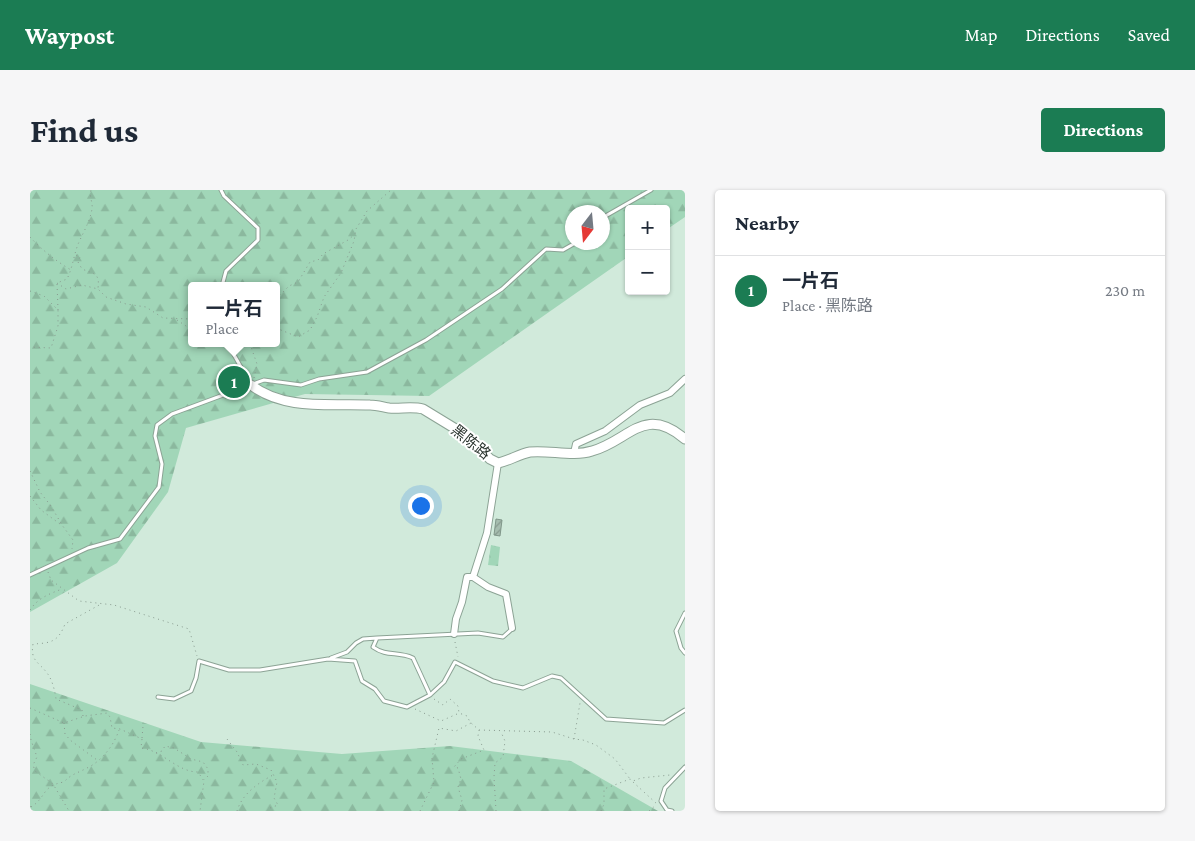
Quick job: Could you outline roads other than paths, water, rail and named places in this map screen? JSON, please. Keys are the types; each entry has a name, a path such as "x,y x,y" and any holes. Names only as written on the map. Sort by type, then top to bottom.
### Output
{"street":[{"path":"574,453 576,444 604,431 640,405 670,393 685,379"},
{"name":"黑陈路","path":"252,385 262,394 299,403 371,405 391,408 416,407 423,409 464,434 490,459 498,462 518,454 532,452 590,452 646,424 667,426 685,438"},
{"path":"473,577 487,533 498,462"},
{"path":"454,634 467,577 473,577 488,587 506,594 512,628"}],"lane":[{"path":"220,190 258,228 258,240 226,271 223,282"},
{"path":"610,213 651,190"},
{"path":"30,575 88,548 120,539 159,487 162,464 155,436 157,425 172,414 264,380 300,385 320,378 367,372 396,354 426,340 502,289 546,249 565,249"},
{"path":"228,347 252,385"},
{"path":"685,613 676,631 681,648 685,653"},
{"path":"158,697 174,699 191,691 199,661 229,670 260,670 328,659 347,652 362,639 478,633 503,637 512,628"},
{"path":"377,638 373,647 381,653 403,654 413,658 430,695"},
{"path":"328,659 355,661 362,681 375,689 384,701 407,707 430,695 444,682 455,662 493,681 523,688 552,676 561,678 606,719 664,723 685,710"},
{"path":"672,811 667,810 662,801 665,788 685,767"}],"place":[{"name":"一片石","path":"234,382"}]}
